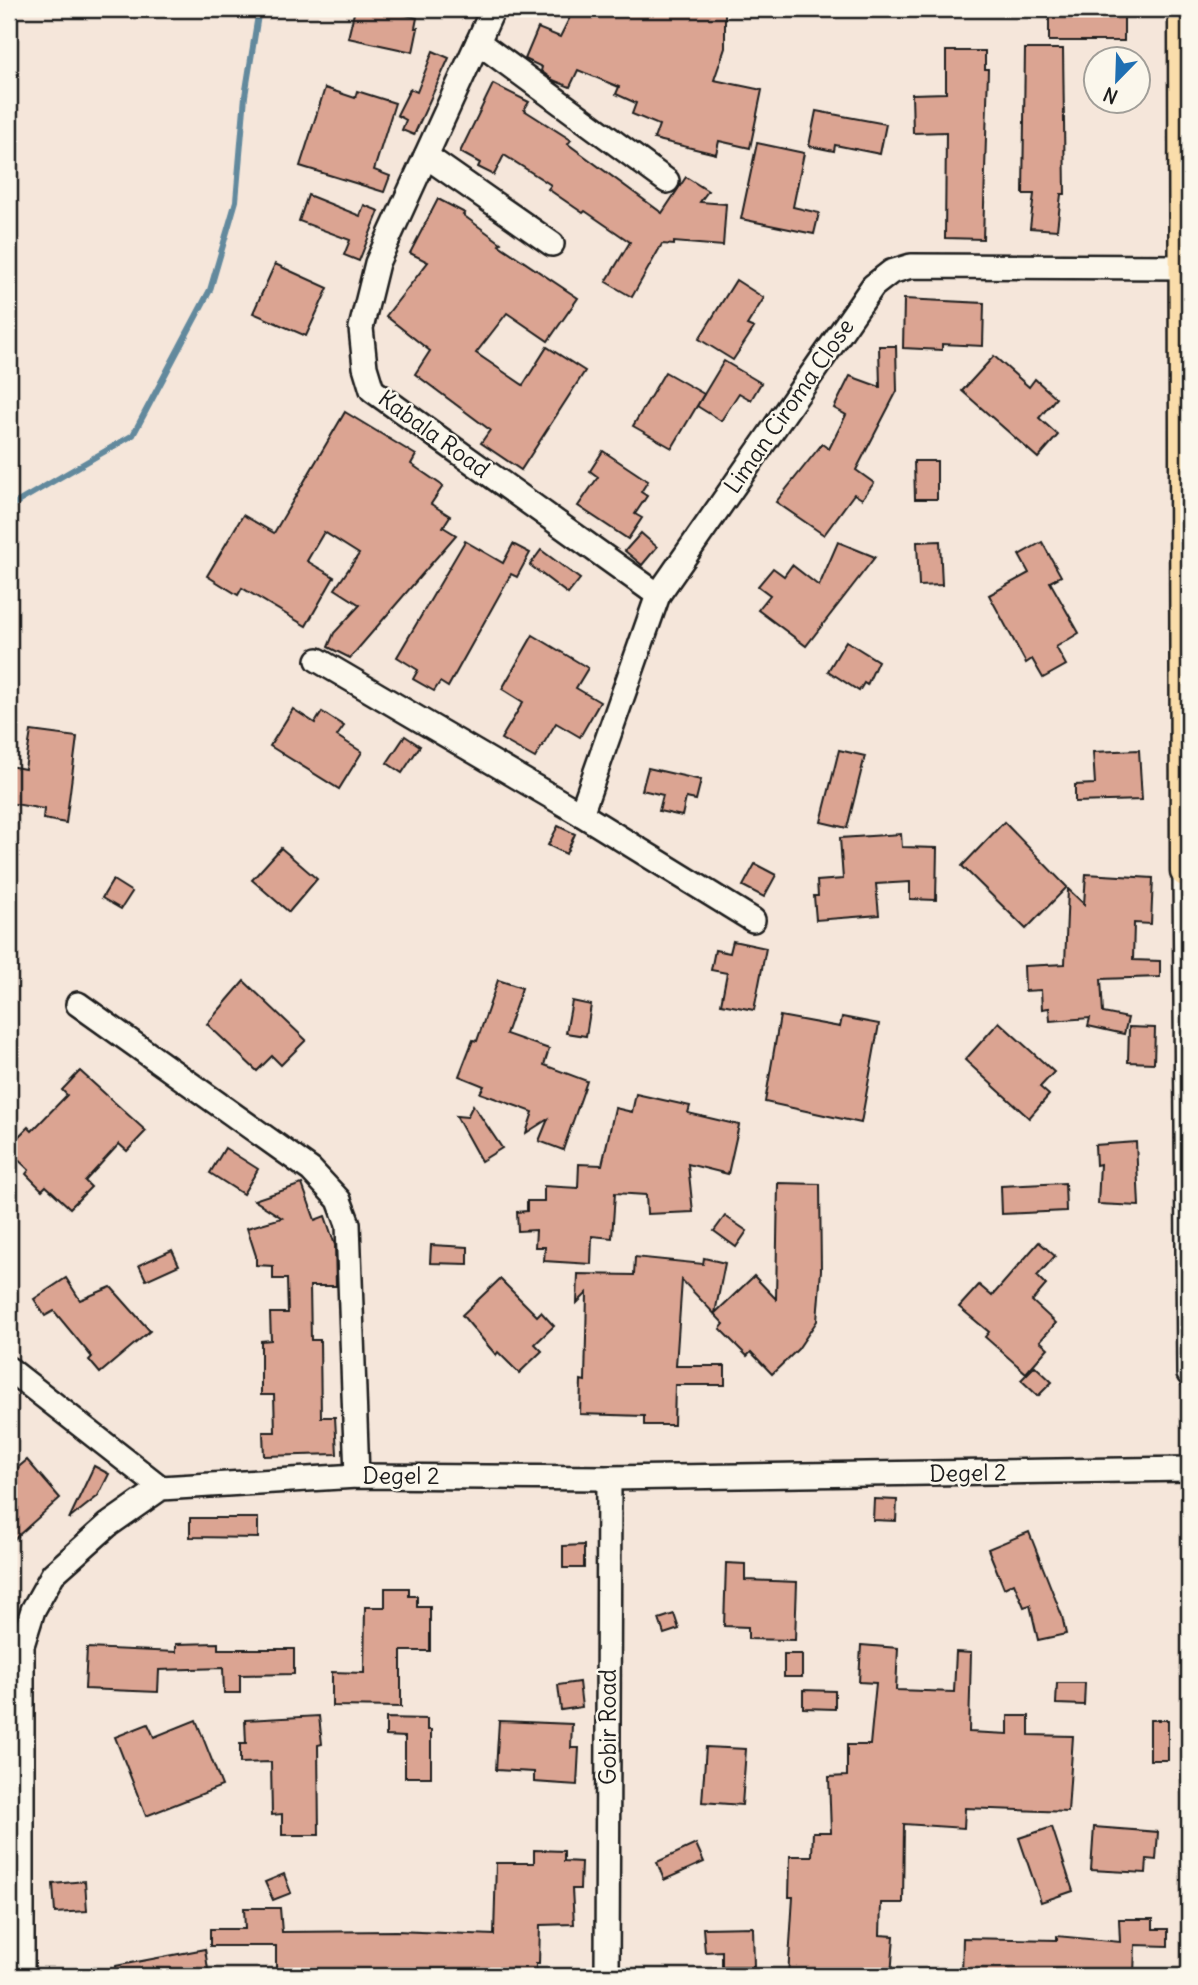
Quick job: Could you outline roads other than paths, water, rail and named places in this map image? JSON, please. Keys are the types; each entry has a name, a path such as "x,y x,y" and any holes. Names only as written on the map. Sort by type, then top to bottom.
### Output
{"main road":[{"path":"1183,9 1187,872"}],"street":[{"name":"Kabala Road","path":"493,9 377,263 361,328 365,367 372,390 658,595"},
{"path":"478,42 667,181"},
{"path":"426,156 552,244"},
{"name":"Liman Ciroma Close","path":"581,814 658,595 873,286 891,272 911,266 1186,267"},
{"path":"318,660 581,814 753,920"},
{"path":"1187,872 1189,1374"},
{"path":"78,1004 312,1170 339,1200 348,1224 357,1475"},
{"path":"9,1369 161,1488 108,1525 53,1574 33,1610 22,1646 15,1806 22,1976"},
{"name":"Degel 2","path":"161,1488 357,1475 609,1478 1189,1469"},
{"name":"Gobir Road","path":"607,1976 609,1478"}],"waterway":[{"path":"9,507 133,435 210,290 236,201 245,96 259,9"}]}
